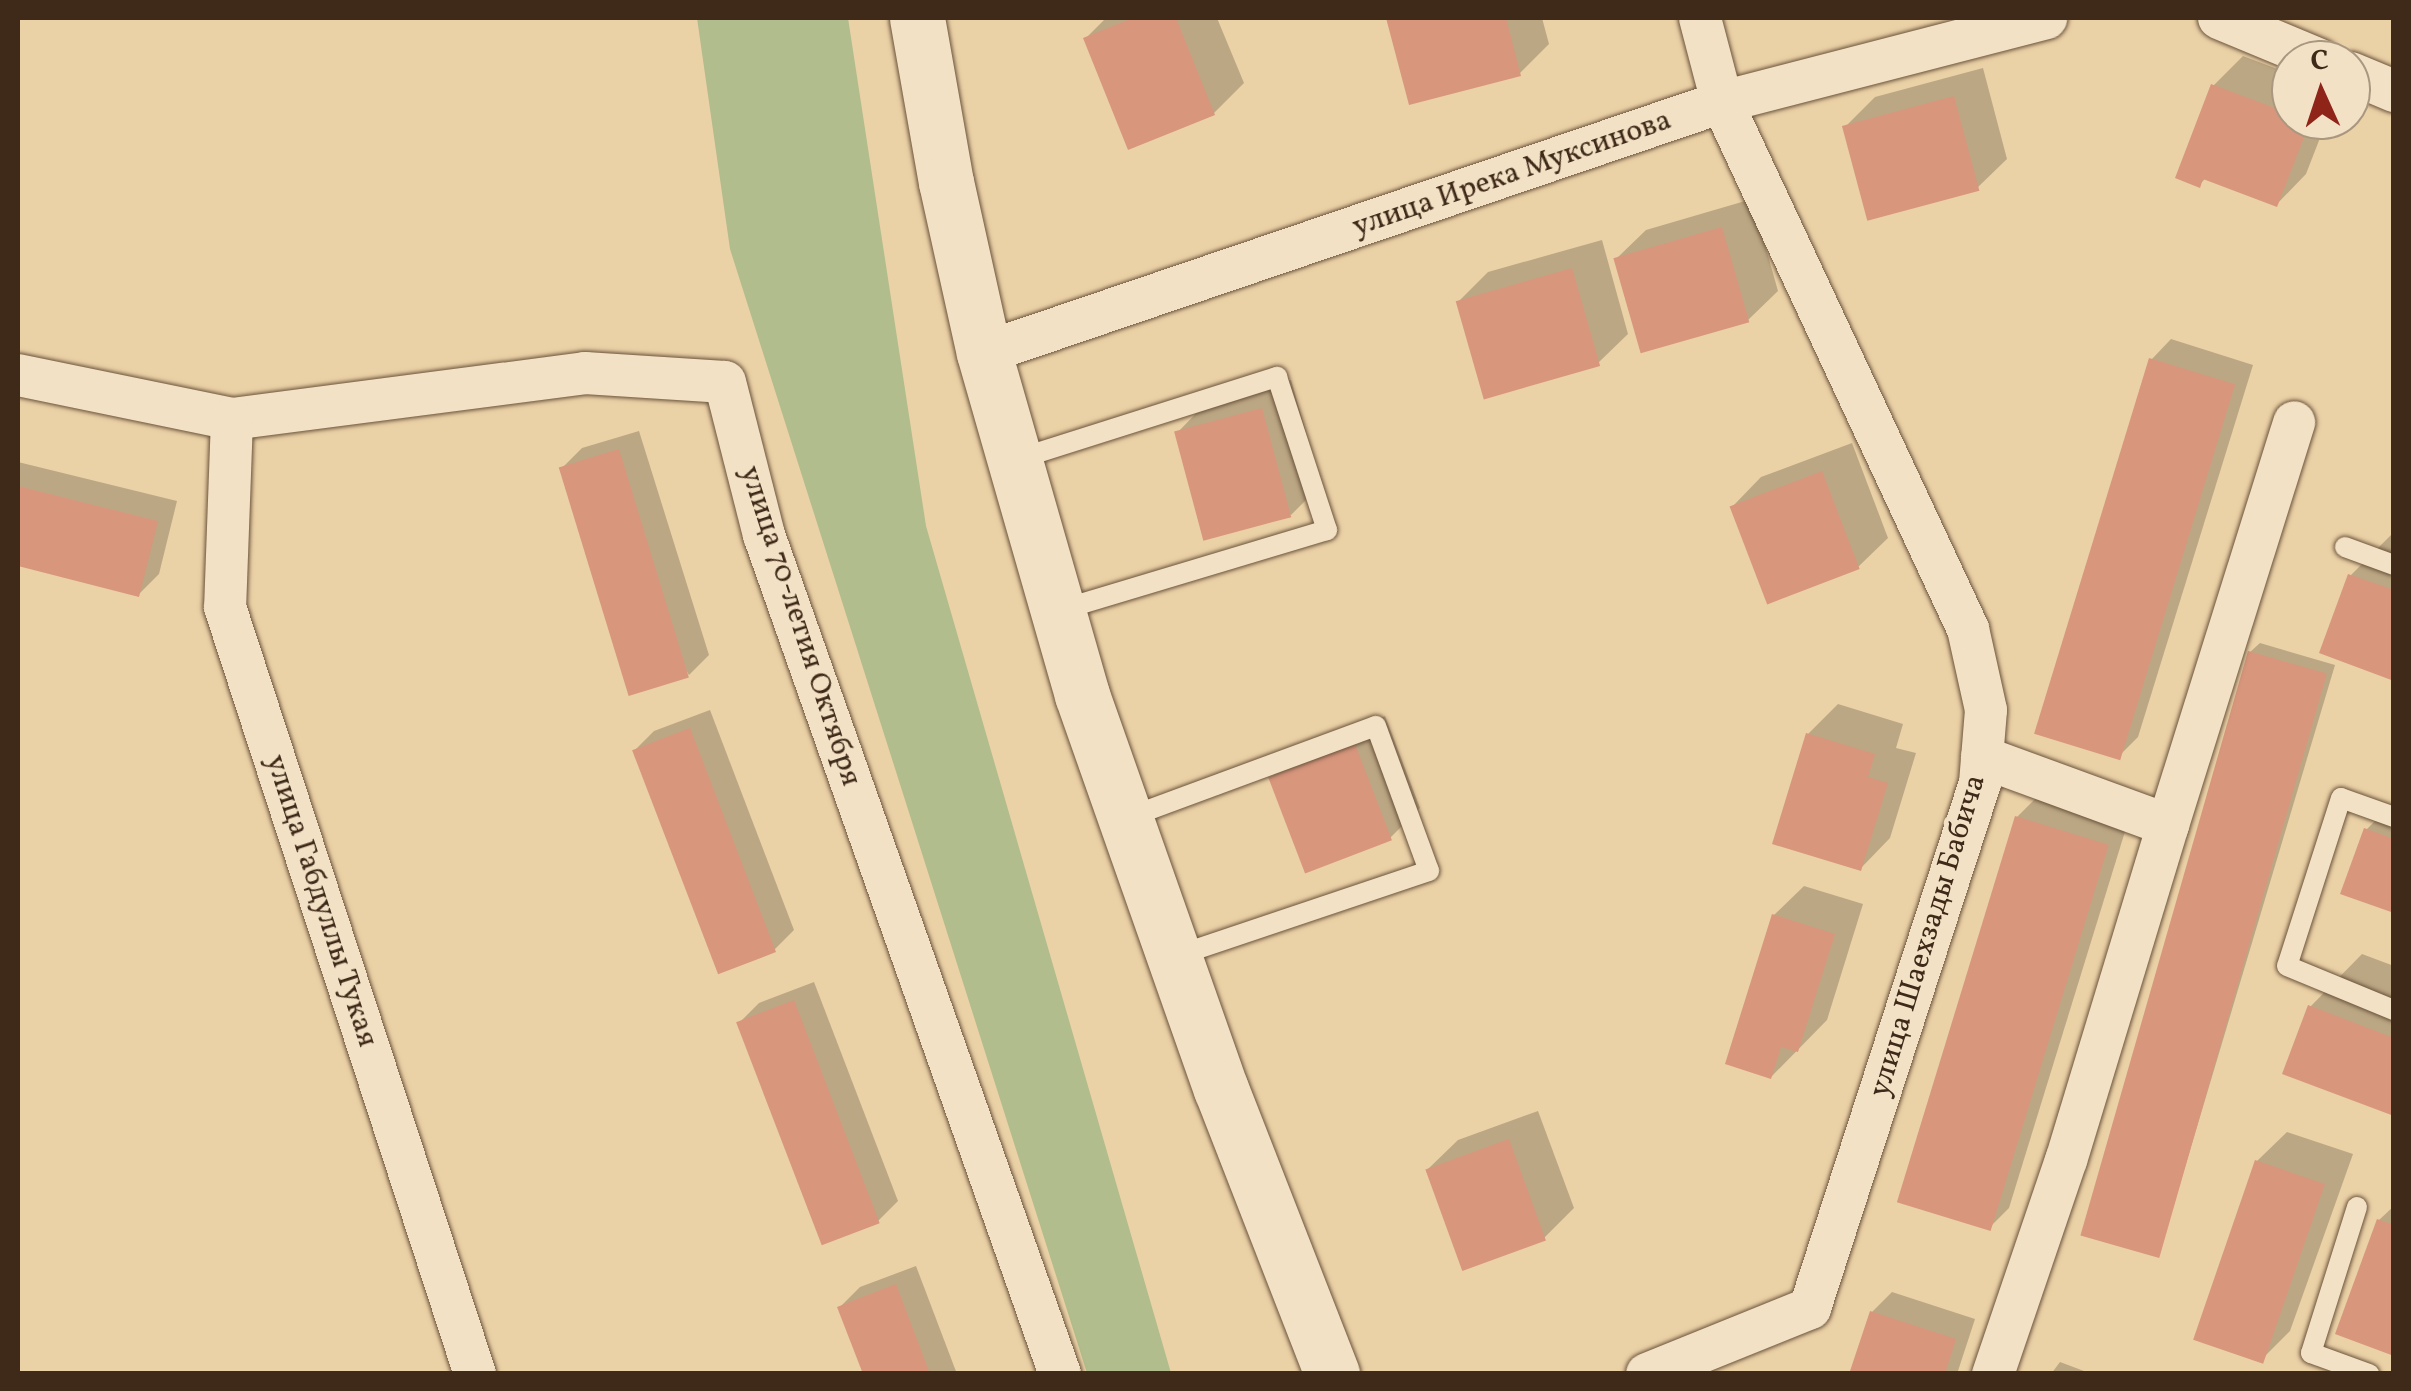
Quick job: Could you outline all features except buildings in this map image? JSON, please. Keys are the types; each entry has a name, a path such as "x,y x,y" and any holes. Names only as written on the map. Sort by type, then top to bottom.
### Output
{"main road":[{"path":"917,18 946,182 984,353 1058,611 1174,956 1332,1374"}],"street":[{"name":"улица Шаехзады Бабича","path":"1647,1374 1810,1308 1980,782 1986,710 1968,629 1722,102 1700,18"},
{"name":"улица Ирека Муксинова","path":"984,353 1722,102 2046,18"},
{"path":"2219,18 2272,40"},
{"name":"улица 70-летия Октября","path":"18,375 232,419 585,373 725,382 764,535 1060,1374"},
{"name":"улица Габдуллы Тукая","path":"232,419 225,607 475,1374"},
{"path":"1993,1374 2066,1160 2294,422"},
{"path":"1982,758 2168,825"}],"lane":[{"path":"1014,460 1277,377 1326,530 1058,611"},
{"path":"2345,547 2394,565"},
{"path":"1126,818 1376,726 1429,871 1174,956"},
{"path":"2394,817 2341,798 2288,966 2394,1010"},
{"path":"2356,1207 2311,1353 2369,1374"}],"green space":[{"path":"697,18 848,18 926,526 1171,1373 1087,1373 730,249"}]}
